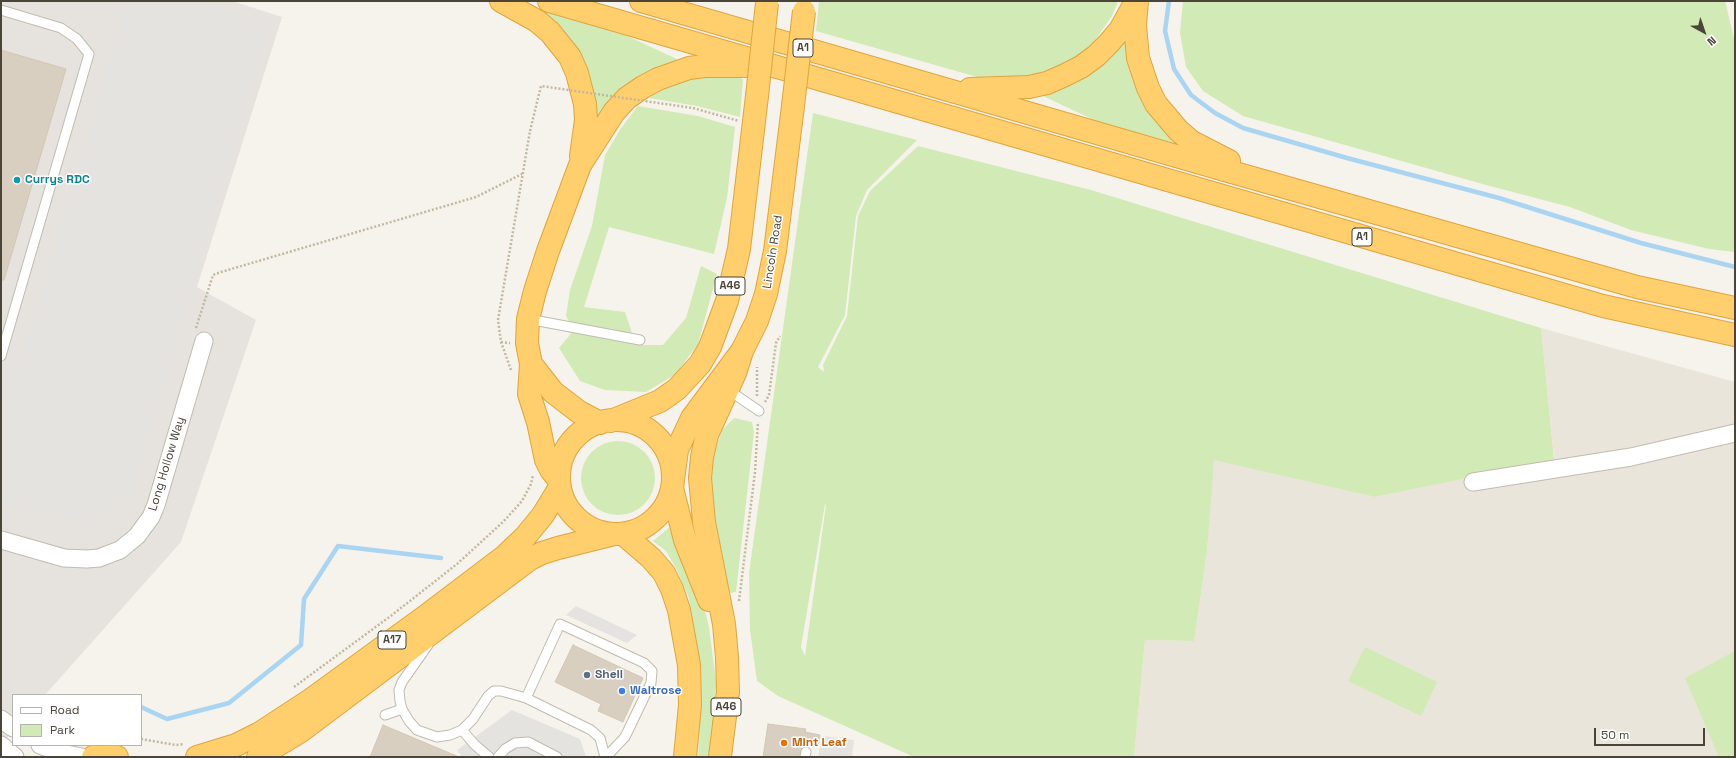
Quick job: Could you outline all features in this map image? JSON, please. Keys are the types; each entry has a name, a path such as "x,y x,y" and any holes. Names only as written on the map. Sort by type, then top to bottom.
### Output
{"highway":[{"path":"501,1 536,21 550,32 566,51 577,73 585,104 586,120 580,165"},
{"name":"A1","path":"549,1 1604,306 1735,335"},
{"name":"A1","path":"641,1 1286,188 1637,287 1735,308"},
{"path":"949,90 1029,87 1063,76 1086,63 1110,43 1120,30 1137,1"},
{"path":"1137,1 1135,26 1138,58 1148,88 1166,117 1178,130 1197,145 1286,188"},
{"name":"A46","path":"606,422 660,401 677,389 700,364 710,347 727,302 738,249 767,2"},
{"name":"Lincoln Road","path":"672,484 677,450 692,418 742,351 756,321 770,278 793,106 804,6"},
{"path":"560,484 546,460 538,422 522,370 527,343 528,319 535,291 548,251 580,165 614,112 637,91 658,79 689,68 705,66 775,66"},
{"name":"A46","path":"720,757 728,692 727,658 724,624 704,522 700,478 702,457 707,435 735,373 742,351"},
{"path":"522,370 579,412 606,422 635,424 644,428 655,436 664,447 669,456 672,469 672,484 666,503 656,517 644,527 619,534 606,533 590,528 576,518 564,500 560,484 562,459 571,443 585,430 606,422"},
{"name":"A17","path":"193,750 236,745 260,733 312,699 505,556 525,537 543,515 560,484"},
{"name":"A46","path":"672,484 685,540 710,602 727,658"},
{"path":"619,534 651,558 664,572 679,610 689,665 690,705 685,757"},
{"name":"A17","path":"258,757 302,731 530,559 542,553 577,542 619,534"},
{"path":"93,757 121,757"}],"street":[{"name":"Long Hollow Way","path":"1,540 64,558 87,559 99,558 120,550 137,536 151,517 156,505 204,341"},
{"path":"1473,482 1631,457 1735,433"},
{"path":"1,719 12,727"},
{"path":"1,744 15,757"},
{"path":"43,746 62,753 82,757"}],"lane":[{"path":"1,10 61,28 77,39 88,54 1,356"},
{"path":"528,319 640,340"},
{"path":"727,389 759,411"},
{"path":"446,621 402,682 399,690 402,709 409,721 417,730 437,737 450,735 462,730 473,719 488,696 494,691 501,691 526,698 591,730 600,738 606,757 625,737 652,683 652,672 649,666 560,624 526,698"},
{"path":"385,715 402,709"},
{"path":"462,730 475,745 489,757"},
{"path":"498,757 505,749 515,743 528,742 557,757"}],"path":[{"path":"522,370 501,342 498,320 522,174 540,86 693,108 739,121"},
{"path":"204,341 193,336 213,275 476,197 522,174"},
{"path":"759,411 769,395 776,343 780,336"},
{"path":"739,605 755,472 759,411 757,398 757,366"},
{"path":"289,691 392,615 457,564 504,521 522,501 531,484 534,471"},
{"path":"142,739 176,745 193,750"}],"shaded area":[{"path":"1,1 232,1 282,17 197,287 256,320 181,542 46,694 12,694 12,732 1,745"},
{"path":"126,1 193,1 268,24 131,496 120,494 114,507 105,514 91,514 90,524 1,502 1,422"},
{"path":"1541,328 1735,382 1735,757 1134,757 1145,640 1194,641 1207,552 1213,459 1375,497 1554,459"},
{"path":"576,606 637,635 627,643 566,615"},
{"path":"512,710 580,739 586,757 462,757 457,750"},
{"path":"822,736 854,740 852,757 818,757"}],"green space":[{"path":"819,1 1118,1 1112,16 1087,51 1070,65 1028,79 1002,79 977,77 816,31"},
{"path":"1183,1 1725,1 1735,43 1735,252 1709,249 1631,230 1570,207 1486,185 1243,116 1203,91 1186,67 1180,33"},
{"path":"537,9 627,36 677,59 677,61 598,122"},
{"path":"1128,28 1181,145 1096,121 1041,95"},
{"path":"702,75 737,77 743,79 740,117 697,106 649,98 654,93"},
{"path":"638,106 698,116 735,127 727,198 714,254 609,227 584,307 625,312 636,345 663,345 686,318 701,266 717,274 698,344 676,374 646,392 605,390 580,381 559,348 574,330 566,316 570,290 592,226 605,155 621,128"},
{"path":"813,113 917,140 867,190 856,216 845,315 818,367 824,372 823,365 847,316 858,216 870,191 918,146 1091,190 1541,328 1554,460 1375,497 1214,460 1207,552 1194,641 1145,640 1134,757 914,757 778,696 757,681 750,630 749,573","holes":["825,504 805,656 801,647"]},
{"path":"734,418 752,422 754,432 736,592 725,594 707,469 723,429"},
{"path":"611,441 625,441 639,447 649,457 655,471 655,485 649,499 639,509 625,515 611,515 597,509 587,499 581,485 581,471 587,457 597,447"},
{"path":"671,526 702,599 709,627 716,682 715,713 709,757 698,757 701,703 700,668 689,598 676,568 666,551 653,541"},
{"path":"1365,647 1437,682 1421,716 1348,681"},
{"path":"1735,651 1735,757 1719,757 1685,678"}],"building":[{"name":"Currys RDC","path":"1,50 66,69 4,280 1,280"},
{"name":"Shell","path":"573,645 643,678 623,722 598,711 601,704 555,682"},
{"name":"Mint Leaf","path":"768,724 806,729 805,732 820,735 818,747 804,744 799,757 763,757"},
{"path":"383,725 459,757 370,757"}],"waterway":[{"path":"1169,1 1165,31 1174,69 1191,95 1215,113 1243,128 1347,158 1499,198 1641,243 1735,267"},
{"path":"142,707 167,719 229,703 301,645 304,599 338,546 441,558"}],"place":[{"name":"Currys RDC","path":"17,180"},
{"name":"Shell","path":"587,675"},
{"name":"Waitrose","path":"622,691"},
{"name":"Mint Leaf","path":"784,743"}]}
